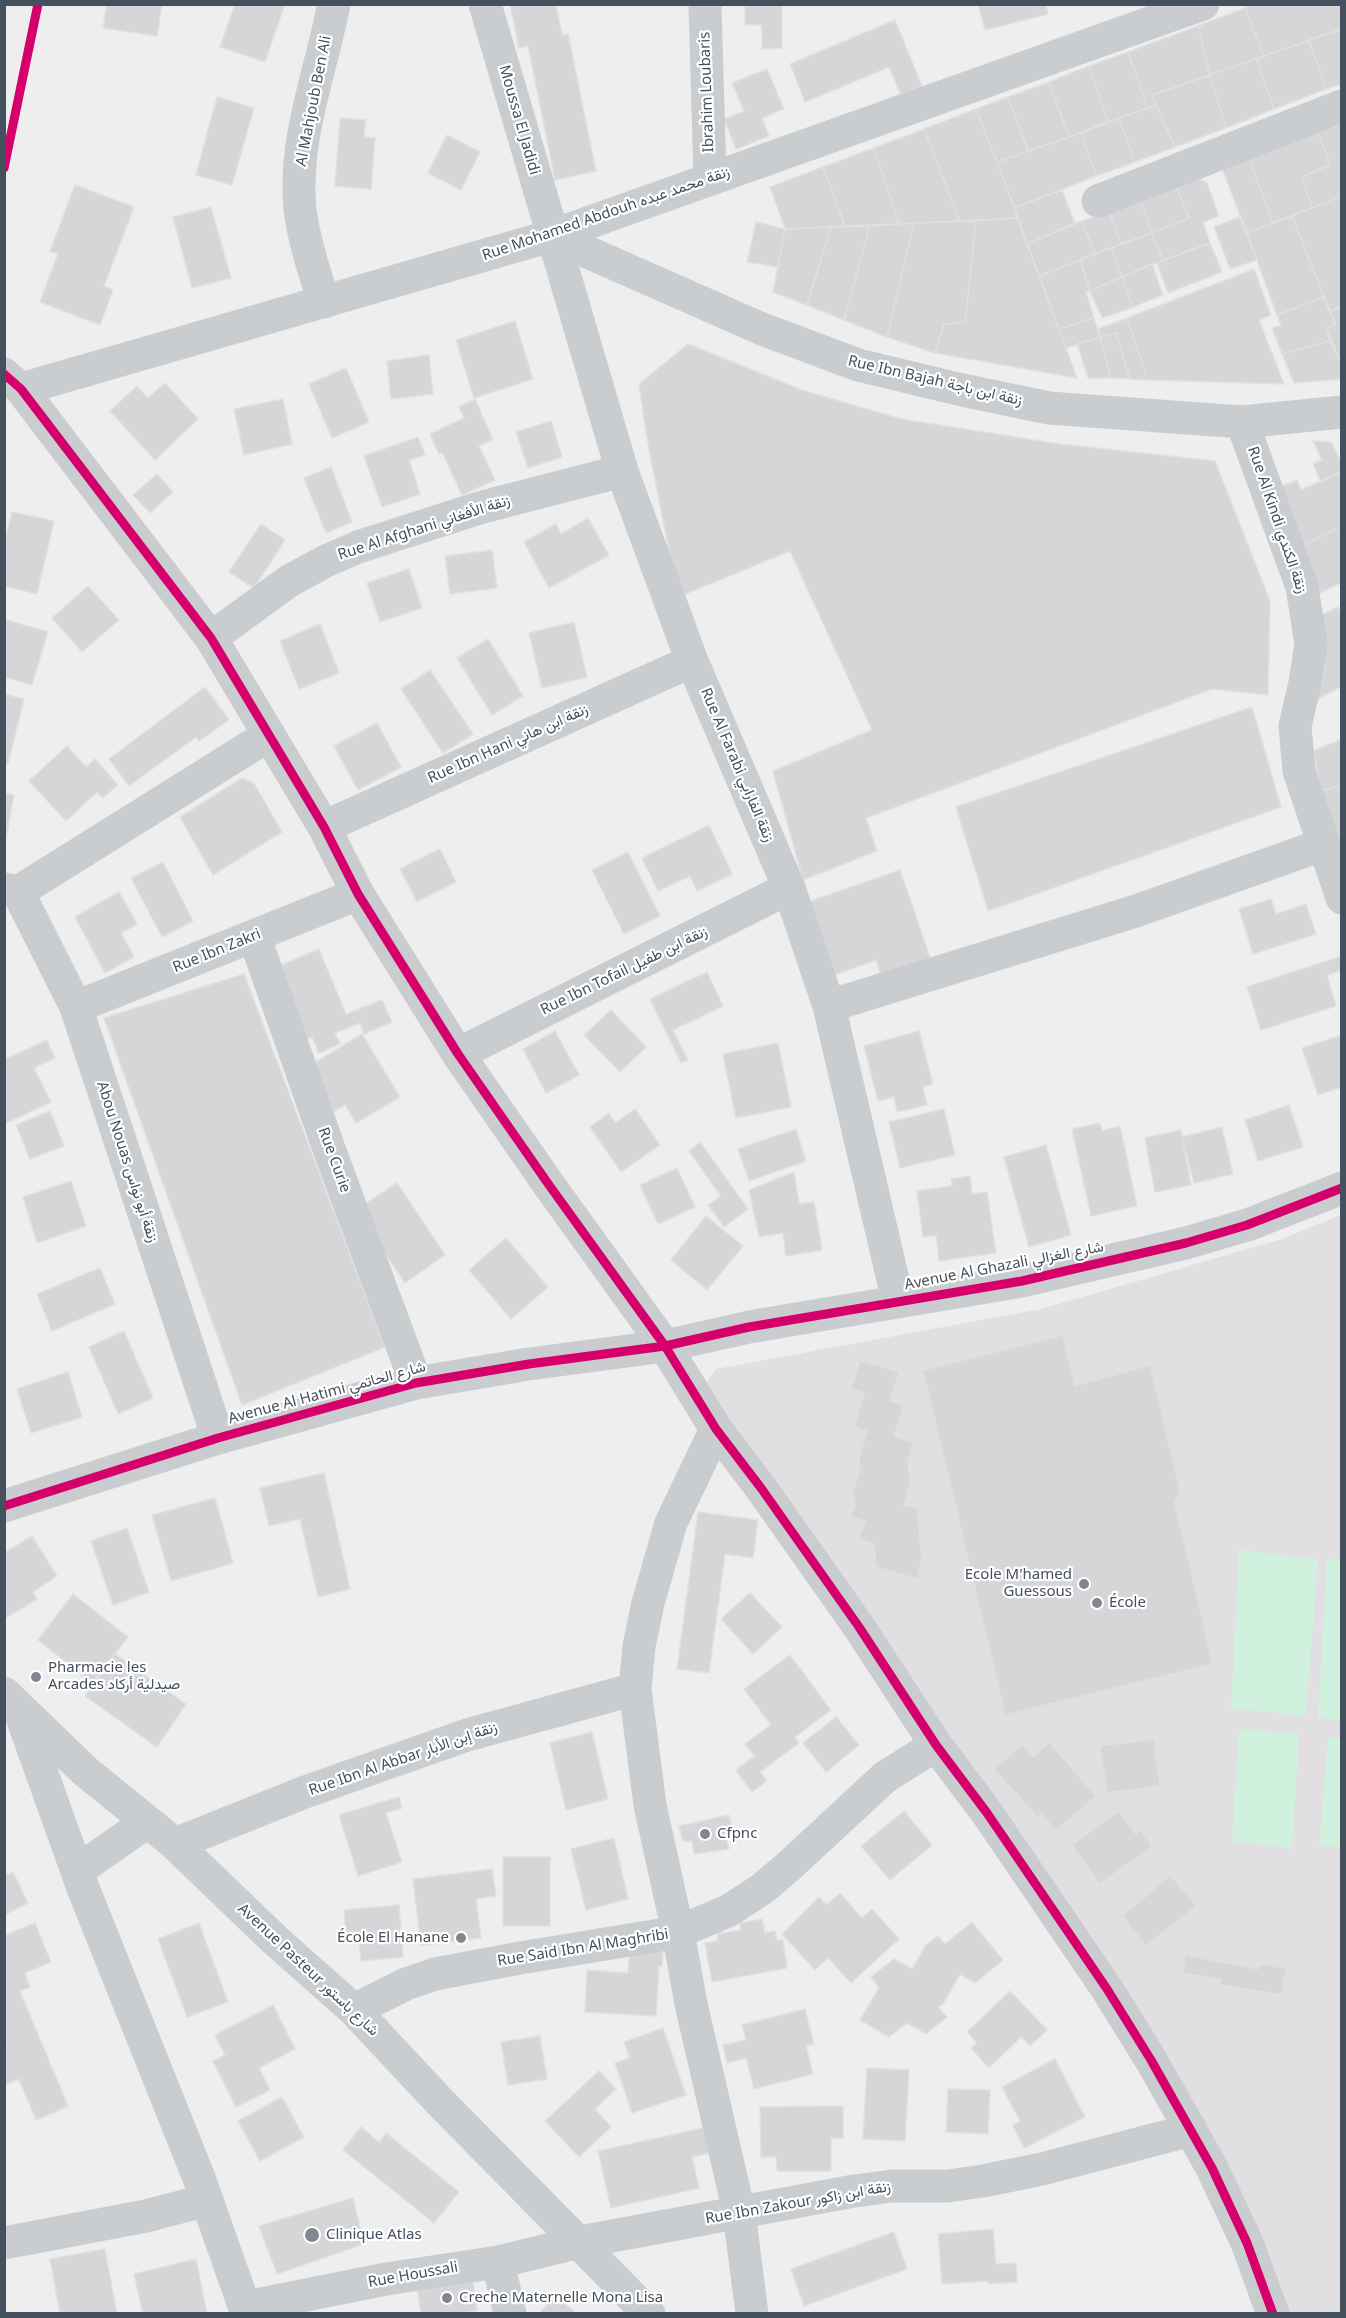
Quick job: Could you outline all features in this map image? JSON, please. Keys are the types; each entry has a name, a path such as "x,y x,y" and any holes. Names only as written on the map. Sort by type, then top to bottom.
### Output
{"street":[{"name":"Al Mahjoub Ben Ali","path":"324,302 308,252 300,208 300,162 334,4"},
{"name":"Moussa El Jadidi","path":"485,4 551,236"},
{"name":"Ibrahim Loubaris","path":"705,4 710,179"},
{"name":"Rue Mohamed Abdouh زنقة محمد عبده","path":"13,382 324,302 551,236 1203,4"},
{"path":"1098,201 1341,106"},
{"name":"Rue Ibn Bajah زنقة ابن باجة","path":"551,236 762,329 858,365 962,390 1049,408 1242,422 1341,412"},
{"name":"Rue Al Farabi زنقة الفارابي","path":"551,236 622,471 692,661 789,888 829,1006 898,1301"},
{"path":"13,382 211,638 324,827 358,894 458,1054 665,1346 716,1429 761,1488 859,1627 936,1745 987,1813 1107,1989 1212,2168 1247,2243 1274,2313"},
{"name":"Rue Al Kindi زنقة الكندي","path":"1242,422 1302,587 1311,644 1295,726 1299,771 1341,897"},
{"name":"Rue Al Afghani زنقة الأفغاني","path":"211,638 290,581 358,547 479,508 622,471"},
{"name":"Rue Ibn Hani زنقة ابن هاني","path":"324,827 692,661"},
{"path":"11,891 269,735"},
{"path":"829,1006 1136,911 1322,845"},
{"name":"Rue Ibn Tofail زنقة ابن طفيل","path":"458,1054 789,888"},
{"name":"Abou Nouas زنقة أبو نواس","path":"11,891 76,1007 218,1438"},
{"name":"Rue Ibn Zakri","path":"76,1007 358,894"},
{"name":"Rue Curie","path":"254,936 332,1157 416,1383"},
{"name":"Avenue Al Ghazali شارع الغزالي","path":"665,1346 749,1327 1023,1281 1186,1243 1247,1225 1341,1188"},
{"name":"Avenue Al Hatimi شارع الحاتمي","path":"4,1506 218,1438 416,1383 665,1346"},
{"path":"716,1429 671,1523 648,1603 639,1646 635,1689 650,1804 691,2004 739,2212 752,2313"},
{"name":"Rue Ibn Al Abbar زنقة إبن الأبار","path":"175,1844 305,1792 467,1735 635,1689"},
{"path":"11,1699 207,2200 246,2310"},
{"name":"Avenue Pasteur شارع باستور","path":"11,1699 86,1771 175,1844 275,1940 354,2010 441,2103 649,2313"},
{"name":"Rue Said Ibn Al Maghribi","path":"354,2010 406,1984 435,1974 678,1932 728,1911 762,1889 885,1777 936,1745"},
{"path":"77,1871 147,1822"},
{"name":"Rue Ibn Zakour زنقة ابن زاكور","path":"580,2242 892,2186 940,2186 983,2181 1042,2169 1191,2130"},
{"path":"4,2243 146,2216 207,2200"},
{"name":"Rue Houssali","path":"246,2310 386,2279 498,2262 580,2242"},
{"path":"498,2262 510,2313"}],"shaded area":[{"name":"École","path":"1341,1215 1341,2313 1285,2313 1221,2166 704,1386 716,1369 1041,1309 1282,1239"}],"green space":[{"path":"1239,1550 1318,1559 1306,1716 1231,1708"},
{"path":"1327,1559 1341,1561 1341,1720 1318,1718"},
{"path":"1239,1729 1299,1734 1292,1849 1232,1841"},
{"path":"1328,1737 1341,1739 1341,1847 1319,1846"}],"building":[{"path":"107,4 162,4 157,36 103,28"},
{"path":"235,4 285,4 265,62 220,47"},
{"path":"510,4 556,4 562,35 568,34 596,171 555,180 528,46 519,48"},
{"path":"745,4 782,4 782,48 762,49 762,25 745,25"},
{"path":"978,4 1046,4 1048,14 985,30"},
{"path":"1254,4 1342,4 1342,29 1264,56 1245,8"},
{"path":"1245,8 1264,56 1210,75 1198,26"},
{"path":"895,20 922,86 901,95 889,67 805,102 790,64"},
{"path":"1198,26 1210,75 1152,95 1156,105 1148,108 1128,52"},
{"path":"1342,29 1342,84 1326,89 1309,40"},
{"path":"1309,40 1326,89 1274,109 1256,59"},
{"path":"1128,52 1148,108 1108,122 1089,66"},
{"path":"1256,59 1274,109 1226,128 1210,75"},
{"path":"1089,66 1108,122 1069,137 1049,82"},
{"path":"767,69 784,109 762,118 769,136 736,149 724,119 744,111 732,83"},
{"path":"1210,75 1226,128 1175,147 1152,95"},
{"path":"1049,82 1069,137 1028,151 1008,97"},
{"path":"217,97 254,108 232,185 196,175"},
{"path":"1008,97 1028,151 997,162 976,109"},
{"path":"1156,105 1175,147 1135,162 1119,118"},
{"path":"976,109 1018,218 960,221 924,129"},
{"path":"340,118 366,120 364,137 375,138 371,189 335,186"},
{"path":"1119,118 1135,162 1096,176 1081,133"},
{"path":"1342,124 1342,196 1312,208 1302,177 1330,165 1318,132"},
{"path":"924,129 960,221 899,224 874,148"},
{"path":"1318,132 1330,165 1302,177 1312,208 1273,223 1249,158"},
{"path":"1081,133 1096,176 1014,208 997,162"},
{"path":"447,135 480,152 461,190 428,173"},
{"path":"874,148 899,224 845,226 823,167"},
{"path":"1249,158 1273,223 1247,233 1222,168"},
{"path":"823,167 845,226 785,229 770,187"},
{"path":"1198,178 1207,183 1219,216 1203,222 1210,243 1163,260 1152,233 1189,218 1176,185"},
{"path":"75,185 134,207 104,286 113,290 100,325 40,302 58,254 50,251"},
{"path":"1176,185 1189,218 1152,233 1140,199"},
{"path":"1062,190 1075,223 1027,244 1014,208"},
{"path":"1342,196 1342,306 1330,311 1292,216"},
{"path":"1140,199 1152,233 1121,244 1109,211"},
{"path":"211,207 231,278 192,288 173,217"},
{"path":"1109,211 1121,244 1095,254 1082,221"},
{"path":"1292,216 1324,297 1277,315 1247,233"},
{"path":"1240,217 1257,260 1230,269 1214,227"},
{"path":"1018,218 1077,378 935,353 944,324 965,322 976,221"},
{"path":"976,221 965,322 944,324 935,353 887,337 914,223"},
{"path":"1082,221 1095,254 1039,276 1027,244"},
{"path":"756,222 785,229 778,267 747,262"},
{"path":"914,223 887,337 844,320 870,226"},
{"path":"870,226 844,320 807,305 831,227"},
{"path":"831,227 807,305 773,292 785,229"},
{"path":"1152,233 1163,260 1122,277 1111,248"},
{"path":"1210,243 1222,272 1168,293 1157,263"},
{"path":"1111,248 1122,277 1090,291 1080,260"},
{"path":"1080,260 1090,291 1086,292 1094,318 1059,329 1039,276"},
{"path":"1152,264 1163,295 1133,307 1122,277"},
{"path":"1254,269 1271,315 1259,320 1284,384 1148,380 1127,318"},
{"path":"1122,277 1133,307 1102,318 1090,291"},
{"path":"1324,297 1335,325 1326,328 1330,341 1282,354 1272,328 1281,325 1277,315"},
{"path":"1342,306 1342,365 1326,328 1335,325 1330,311"},
{"path":"1094,318 1100,337 1066,348 1059,329"},
{"path":"1127,318 1148,380 1130,379 1116,333 1100,337 1098,329"},
{"path":"515,321 533,379 474,398 456,340"},
{"path":"1116,333 1130,379 1111,378 1100,337"},
{"path":"1100,337 1111,378 1088,378 1077,344"},
{"path":"1330,341 1342,365 1342,379 1294,383 1282,354"},
{"path":"688,344 802,390 901,419 1060,444 1215,461 1270,601 1268,695 1212,689 866,818 877,851 803,880 773,771 872,730 790,551 678,597 646,433 639,384"},
{"path":"429,355 433,394 391,399 387,361"},
{"path":"346,368 369,422 332,438 309,384"},
{"path":"165,383 198,419 155,460 110,411 137,386 148,398"},
{"path":"283,399 292,444 244,455 234,409"},
{"path":"475,399 493,439 479,446 495,480 462,495 442,452 439,454 430,434 464,418 459,407"},
{"path":"551,421 562,457 528,468 516,432"},
{"path":"418,437 425,455 409,460 420,494 382,507 364,456"},
{"path":"1313,441 1331,442 1342,463 1342,472 1321,482 1313,464 1322,460"},
{"path":"331,467 352,522 326,533 304,478"},
{"path":"1342,472 1342,526 1300,547 1276,489 1297,480 1301,490"},
{"path":"157,474 173,492 150,513 133,495"},
{"path":"12,512 54,521 37,594 4,586 4,543"},
{"path":"588,518 609,555 549,588 524,542 556,524 561,534"},
{"path":"261,524 285,540 254,588 229,572"},
{"path":"1342,526 1342,582 1318,594 1300,547"},
{"path":"492,550 497,588 450,594 445,556"},
{"path":"409,569 422,608 380,622 367,583"},
{"path":"88,586 119,620 82,652 52,618"},
{"path":"1338,607 1342,615 1342,686 1316,700 1323,676 1325,655 1322,615"},
{"path":"4,619 48,632 32,685 4,677"},
{"path":"574,622 587,677 542,688 529,633"},
{"path":"320,624 339,673 299,689 280,641"},
{"path":"488,639 523,696 492,715 457,658"},
{"path":"430,670 473,734 443,753 401,689"},
{"path":"205,687 229,720 199,741 196,737 129,786 109,759"},
{"path":"4,694 24,699 8,764 4,763"},
{"path":"1252,707 1281,807 988,911 956,807"},
{"path":"377,723 401,767 358,790 334,746"},
{"path":"1342,739 1342,785 1321,791 1313,751"},
{"path":"67,746 86,767 95,759 118,785 103,798 97,792 66,821 29,781"},
{"path":"242,778 254,783 282,832 213,875 180,817"},
{"path":"1342,785 1342,840 1338,841 1321,791"},
{"path":"4,793 14,795 6,839 4,839"},
{"path":"709,825 732,874 697,891 690,876 658,891 642,858"},
{"path":"440,849 456,882 417,902 400,869"},
{"path":"628,852 660,916 624,934 592,870"},
{"path":"163,862 193,921 162,937 131,878"},
{"path":"900,870 931,960 882,978 876,960 834,975 808,902"},
{"path":"119,892 137,924 121,933 134,957 105,973 75,917"},
{"path":"1271,899 1276,914 1306,904 1316,934 1253,954 1239,909"},
{"path":"319,949 346,1014 382,1000 392,1022 364,1034 360,1023 335,1033 340,1044 319,1053 312,1037 300,1042 270,970"},
{"path":"1342,956 1342,970 1327,975 1336,1006 1261,1030 1247,987"},
{"path":"707,972 723,1006 673,1030 688,1060 681,1063 650,999"},
{"path":"244,974 385,1347 242,1405 104,1018"},
{"path":"611,1010 646,1047 620,1072 584,1035"},
{"path":"555,1031 579,1075 546,1093 523,1049"},
{"path":"919,1031 933,1084 923,1087 927,1105 897,1112 894,1097 878,1101 864,1046"},
{"path":"362,1034 400,1097 356,1123 345,1105 333,1112 306,1068"},
{"path":"1342,1035 1342,1087 1318,1095 1302,1048"},
{"path":"47,1040 55,1058 34,1068 51,1102 4,1124 4,1060"},
{"path":"778,1043 791,1107 736,1118 723,1054"},
{"path":"1289,1105 1303,1147 1258,1161 1245,1120"},
{"path":"635,1109 660,1145 621,1172 590,1127 609,1113 615,1123"},
{"path":"944,1109 955,1155 900,1168 889,1122"},
{"path":"50,1111 64,1146 30,1159 16,1125"},
{"path":"1100,1123 1102,1131 1120,1126 1137,1206 1091,1216 1072,1129"},
{"path":"1222,1127 1233,1174 1194,1183 1182,1137"},
{"path":"796,1129 806,1161 749,1181 738,1149"},
{"path":"1181,1130 1191,1185 1155,1192 1145,1138"},
{"path":"700,1142 748,1209 724,1227 708,1205 721,1196 689,1151"},
{"path":"1046,1145 1071,1235 1029,1247 1004,1157"},
{"path":"677,1168 695,1207 658,1224 640,1185"},
{"path":"794,1172 799,1204 814,1202 822,1250 786,1256 783,1233 759,1237 749,1190"},
{"path":"970,1176 972,1194 987,1192 996,1253 939,1261 936,1235 923,1237 917,1191 952,1186 951,1179"},
{"path":"71,1181 86,1226 37,1243 23,1197"},
{"path":"397,1183 445,1255 405,1283 356,1210"},
{"path":"706,1216 743,1246 707,1290 671,1260"},
{"path":"506,1238 548,1287 511,1319 469,1270"},
{"path":"100,1268 115,1304 52,1331 37,1294"},
{"path":"124,1331 153,1398 118,1414 89,1347"},
{"name":"Ecole M'hamed Guessous","path":"1063,1335 1075,1386 1150,1365 1180,1490 1175,1503 1213,1664 1005,1715 923,1370"},
{"path":"860,1360 899,1372 890,1401 904,1405 894,1436 914,1442 908,1461 910,1485 904,1505 920,1509 918,1516 922,1560 917,1579 876,1567 874,1544 859,1539 865,1521 851,1517 855,1504 853,1490 860,1469 859,1456 867,1431 854,1427 864,1393 851,1389"},
{"path":"68,1372 82,1417 31,1433 17,1389"},
{"path":"324,1473 350,1589 318,1597 300,1519 269,1526 260,1488"},
{"path":"215,1498 233,1563 171,1581 152,1515"},
{"path":"698,1512 758,1520 753,1558 725,1554 709,1673 677,1669"},
{"path":"127,1528 149,1592 113,1605 91,1541"},
{"path":"32,1536 57,1576 33,1592 37,1599 4,1619 4,1553"},
{"path":"750,1593 782,1627 753,1654 721,1619"},
{"path":"73,1594 128,1637 92,1683 38,1640"},
{"path":"115,1654 186,1704 157,1747 85,1696"},
{"path":"790,1655 831,1710 795,1737 799,1743 760,1772 767,1781 752,1792 736,1770 755,1756 745,1744 771,1725 744,1689"},
{"path":"836,1717 859,1745 826,1772 803,1743"},
{"path":"592,1732 608,1799 566,1810 550,1743"},
{"path":"1154,1739 1160,1786 1107,1793 1100,1746"},
{"path":"1049,1742 1096,1796 1056,1831 1041,1814 1037,1817 994,1769 1022,1745 1033,1757"},
{"path":"399,1797 402,1808 386,1813 402,1862 358,1876 339,1815"},
{"path":"904,1811 932,1845 890,1880 861,1846"},
{"path":"1119,1811 1136,1834 1140,1830 1152,1846 1100,1884 1072,1845"},
{"name":"Cfpnc","path":"729,1815 733,1833 725,1835 729,1849 694,1854 692,1841 683,1841 679,1826"},
{"path":"614,1838 628,1899 586,1910 571,1849"},
{"path":"503,1857 550,1857 550,1926 503,1926"},
{"path":"492,1869 496,1896 476,1899 481,1938 421,1946 413,1879"},
{"path":"13,1872 28,1903 4,1915 4,1876"},
{"path":"1171,1875 1196,1906 1146,1946 1122,1916"},
{"path":"840,1893 862,1918 872,1909 899,1939 851,1983 828,1958 815,1970 782,1934 819,1897 827,1905"},
{"path":"399,1905 403,1957 361,1961 358,1932 346,1933 344,1910"},
{"path":"762,1919 765,1933 775,1931 777,1941 783,1940 787,1968 712,1982 705,1943 718,1941 717,1934 741,1930 740,1923"},
{"path":"972,1922 1003,1960 975,1983 960,1974 943,2004 938,2007 947,2017 926,2034 907,2023 889,2037 860,2020 879,1988 871,1977 894,1959 912,1969 926,1945 938,1936 945,1944"},
{"path":"35,1923 51,1962 25,1973 30,1987 20,1991 68,2106 36,2120 19,2079 4,2085 4,2049 7,2048 4,2042 4,1936"},
{"path":"199,1923 228,2002 187,2017 158,1939"},
{"path":"630,1948 663,1950 662,1966 659,1966 656,2016 585,2012 587,1970 628,1973"},
{"path":"1185,1955 1258,1969 1259,1964 1286,1968 1282,1995 1220,1985 1221,1979 1183,1973"},
{"path":"1010,1991 1047,2030 1030,2046 1021,2037 989,2068 971,2048 977,2043 967,2032"},
{"path":"273,2005 295,2049 259,2068 270,2090 236,2107 213,2061 225,2055 215,2035"},
{"path":"805,2009 814,2044 806,2046 813,2074 754,2089 746,2058 727,2063 723,2045 746,2040 742,2025"},
{"path":"663,2028 686,2095 632,2113 615,2063 630,2058 624,2042"},
{"path":"540,2036 547,2079 508,2085 501,2042"},
{"path":"1055,2059 1085,2117 1024,2148 1013,2125 1020,2121 1002,2087"},
{"path":"867,2068 909,2070 905,2141 863,2139"},
{"path":"599,2071 616,2089 595,2109 611,2127 579,2157 545,2121"},
{"path":"948,2089 990,2090 988,2134 946,2132"},
{"path":"282,2097 304,2137 260,2161 238,2121"},
{"path":"843,2106 843,2138 831,2138 831,2171 777,2171 776,2157 761,2157 760,2107"},
{"path":"361,2127 379,2142 386,2133 459,2192 434,2223 343,2150"},
{"path":"704,2128 709,2153 692,2157 699,2188 611,2208 598,2151"},
{"name":"Clinique Atlas","path":"353,2198 364,2244 277,2274 259,2226"},
{"path":"993,2229 996,2264 1016,2263 1017,2282 942,2284 938,2234"},
{"path":"894,2232 907,2269 804,2306 791,2269"},
{"path":"105,2249 117,2314 60,2314 50,2259"},
{"path":"196,2259 207,2314 143,2314 134,2274"},
{"name":"Creche Maternelle Mona Lisa","path":"472,2275 477,2310 460,2314 421,2314 417,2285"},
{"path":"555,2295 577,2314 539,2314"}],"cycle path":[{"path":"4,168 38,4"},
{"path":"4,374 21,389 211,638 324,827 358,894 458,1054 665,1346 716,1429 761,1488 859,1627 936,1745 987,1813 1107,1989 1151,2060 1212,2168 1247,2243 1273,2314"},
{"path":"4,1506 218,1438 416,1383 529,1364 665,1346 749,1327 1022,1281 1186,1243 1247,1225 1342,1188"}],"place":[{"name":"Ecole M'hamed Guessous","path":"1084,1584"},
{"name":"École","path":"1097,1603"},
{"name":"Pharmacie les Arcades صيدلية أركاد","path":"36,1677"},
{"name":"Cfpnc","path":"705,1834"},
{"name":"École El Hanane","path":"461,1938"},
{"name":"Clinique Atlas","path":"312,2235"},
{"name":"Creche Maternelle Mona Lisa","path":"447,2298"}]}
